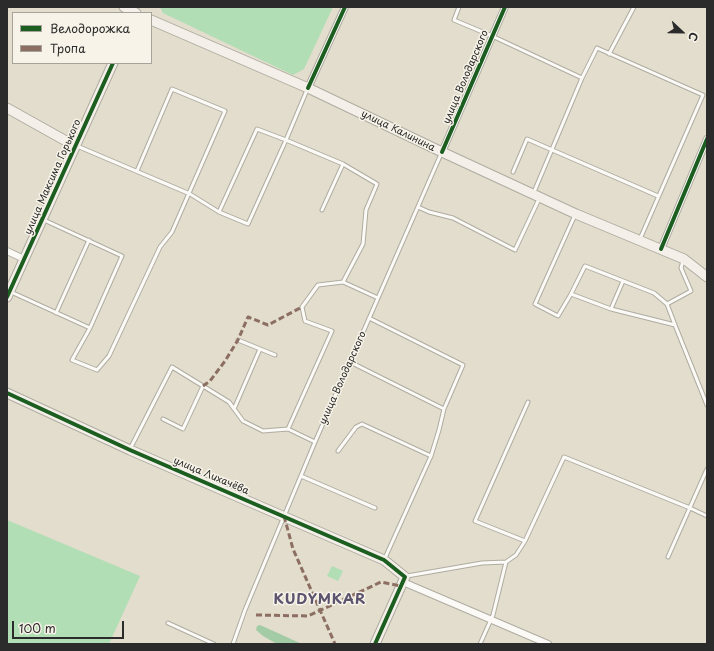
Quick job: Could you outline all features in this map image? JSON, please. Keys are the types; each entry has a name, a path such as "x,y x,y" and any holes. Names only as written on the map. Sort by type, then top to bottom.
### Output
{"street":[{"path":"124,7 133,12"},
{"path":"308,88 345,7"},
{"name":"улица Володарского","path":"442,152 505,7"},
{"name":"улица Калинина","path":"152,20 308,88 576,214 640,239 684,259 707,278"},
{"name":"улица Максима Горького","path":"8,294 113,64"},
{"path":"7,108 75,146"},
{"path":"661,249 707,139"},
{"path":"7,251 24,259"},
{"name":"улица Лихачёва","path":"7,393 130,450 384,560 404,579 548,644"},
{"path":"375,644 404,579"}],"lane":[{"path":"459,7 454,20 582,78"},
{"path":"609,54 634,7"},
{"path":"418,207 429,212 453,218 515,250 537,196 552,150 582,78 597,48 707,96"},
{"path":"75,146 190,194 219,212 248,224 308,88"},
{"path":"42,219 122,256 90,328 72,360 97,370 109,356 160,248 172,232 190,194 225,111 172,89 137,171"},
{"path":"640,239 703,95"},
{"path":"219,212 257,129 343,164 377,184 366,210 363,244 343,282"},
{"path":"513,172 527,139 658,196"},
{"name":"улица Володарского","path":"232,644 315,442 442,152"},
{"path":"322,210 343,164"},
{"path":"576,214 535,304 558,316 585,266 654,293 667,304 707,405"},
{"path":"56,313 89,240"},
{"path":"667,304 691,291 681,268 684,259"},
{"path":"611,309 623,281"},
{"path":"288,429 332,331 305,321 302,307 318,285 343,282 378,298"},
{"path":"8,294 90,328"},
{"path":"571,294 611,309 675,325"},
{"path":"369,318 463,365 444,409 440,430 431,456 384,560"},
{"path":"238,340 275,355"},
{"path":"234,409 260,349"},
{"path":"350,362 444,409"},
{"path":"130,450 172,367 229,402 243,421 263,431 288,429 315,442"},
{"path":"163,419 183,429 203,386"},
{"path":"525,541 475,521 528,402"},
{"path":"338,451 356,427 362,424 431,456"},
{"path":"404,579 482,563 506,562 516,555 525,541 564,457 707,516"},
{"path":"668,557 707,469"},
{"path":"301,476 376,508"},
{"path":"480,644 491,619 506,562"},
{"path":"168,623 214,644"}],"green space":[{"path":"160,7 333,7 304,69 293,75 163,13"},
{"path":"7,520 140,576 109,644 7,644"},
{"path":"332,566 343,571 338,581 327,576"},
{"path":"260,625 302,644 277,644 256,630 257,626"}],"marked path":[{"path":"203,386 210,381 225,361 238,340 248,317 268,325 302,307"},
{"path":"284,516 293,549 335,644"},
{"path":"256,615 308,616 381,582 401,586"}],"cycle path":[{"path":"308,88 345,7"},
{"path":"442,152 505,7"},
{"path":"7,297 113,64"},
{"path":"661,249 707,139"},
{"path":"7,393 130,450 384,560 405,577 375,644"}],"district":[{"name":"KUDYMKAR","path":"320,600"}]}
